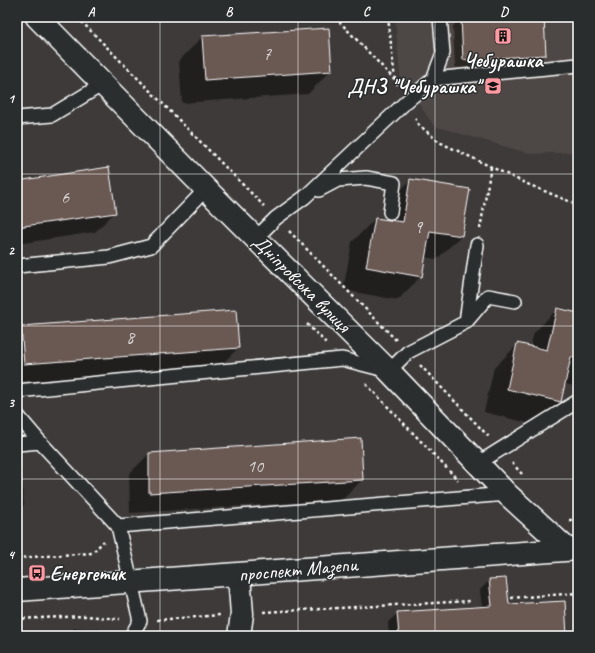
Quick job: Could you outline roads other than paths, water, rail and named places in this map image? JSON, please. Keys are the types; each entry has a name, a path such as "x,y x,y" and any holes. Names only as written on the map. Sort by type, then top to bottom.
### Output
{"street":[{"name":"Дніпровська вулиця","path":"37,17 206,189 389,371 507,494 572,549"},
{"name":"проспект Мазепи","path":"17,590 572,549"},
{"path":"239,574 242,614 239,636"}],"lane":[{"path":"256,238 276,218 305,197 406,101 433,79 443,53 440,17"},
{"path":"433,79 578,65"},
{"path":"17,118 52,115 103,84"},
{"path":"305,197 338,180 366,178 394,183 390,212"},
{"path":"17,266 110,257 151,246 206,189"},
{"path":"466,322 477,245"},
{"path":"17,391 342,359 389,371 408,352 466,322 488,296 515,301"},
{"path":"477,464 578,401"},
{"path":"17,415 118,526 140,621 131,636"},
{"path":"17,444 40,442"},
{"path":"118,526 507,494"}],"place":[{"name":"Чебурашка","path":"503,36"},
{"name":"ДНЗ \"Чебурашка\"","path":"493,86"},
{"name":"Енергетик","path":"37,573"}]}
